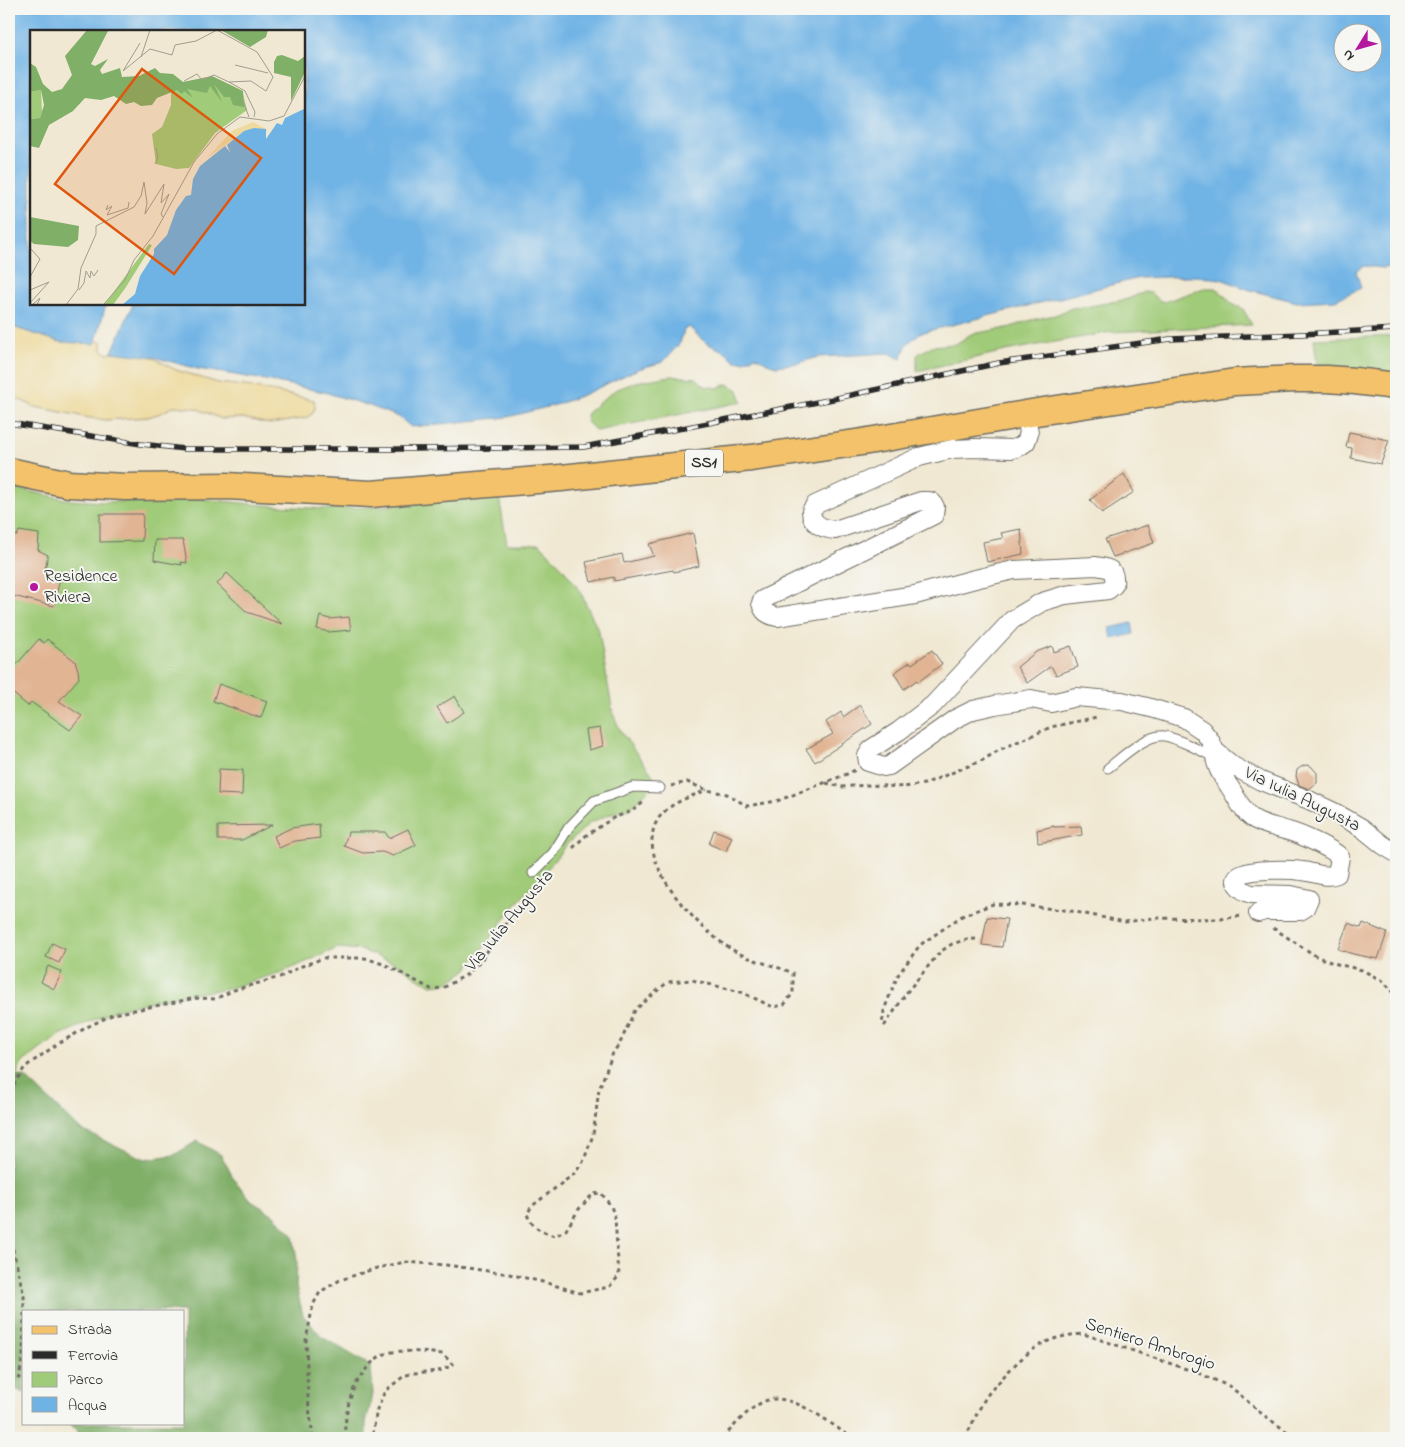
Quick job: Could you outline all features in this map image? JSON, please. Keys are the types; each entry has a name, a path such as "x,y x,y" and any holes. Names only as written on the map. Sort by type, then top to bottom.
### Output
{"main road":[{"name":"SS1","path":"9,471 69,484 125,487 227,486 371,494 552,479 751,458 1235,382 1327,379 1396,386"}],"street":[{"path":"876,765 867,756 871,749 933,706 1012,620 1042,602 1065,595 1108,590 1114,585 1111,570 1095,566 1014,570 916,595 777,618 764,612 760,603 762,600 894,536 934,515 936,512 932,502 921,501 835,530 816,524 811,511 815,505 919,457 952,450 976,448 1012,449 1019,447 1026,442 1029,433 1026,414"},
{"name":"Via Iulia Augusta","path":"876,765 889,766 955,719 973,710 1031,699 1051,703 1076,698 1122,701 1184,718 1202,730 1214,746 1215,754 1233,766 1261,781 1309,800 1362,828 1396,853"},
{"path":"1215,754 1223,778 1247,813 1253,818 1271,827 1289,831 1332,850 1340,857 1337,874 1333,876 1283,870 1244,873 1236,881 1236,884 1246,892 1309,898 1305,908 1300,911 1265,911 1258,913"}],"lane":[{"path":"1108,768 1143,742 1155,736 1164,736 1215,754"},
{"path":"533,874 552,853 569,827 594,801 633,787 660,788"}],"path":[{"path":"826,783 841,787 867,785 904,787 924,784 983,760 999,750 1051,727 1091,719 1108,713 1122,701"},
{"path":"573,848 584,837 613,818 632,811 660,788 687,782 707,790 727,794 747,806 777,802 847,774 876,765"},
{"path":"313,1438 308,1399 306,1340 313,1305 320,1292 340,1280 377,1268 404,1262 446,1265 509,1274 580,1293 609,1287 619,1276 615,1218 611,1206 601,1193 593,1194 579,1209 566,1230 554,1236 539,1230 530,1221 527,1214 532,1206 575,1173 584,1160 593,1135 598,1089 613,1053 635,1010 668,982 692,980 741,992 773,1007 784,1005 793,993 794,973 747,957 710,934 673,893 658,865 652,839 655,826 663,813 683,799 707,790"},
{"name":"Via Iulia Augusta","path":"9,1092 25,1067 56,1045 114,1014 196,998 215,999 234,990 280,978 302,966 324,958 365,958 386,965 431,989 443,988 466,976 480,962 507,922 546,878"},
{"path":"976,939 952,944 940,952 907,992 885,1025 882,1024 885,1007 898,975 920,945 962,916 993,904 1057,909 1125,922 1154,918 1220,919 1258,913 1269,926 1316,956 1362,970 1383,982 1396,995"},
{"path":"9,1233 24,1296 24,1310"},
{"name":"Sentiero Ambrogio","path":"965,1438 987,1396 1018,1363 1040,1345 1067,1335 1084,1334 1198,1373 1231,1387 1262,1414 1296,1438"},
{"path":"344,1438 346,1412 351,1392 373,1360 389,1352 443,1354 453,1365 439,1371 413,1373 404,1376 385,1391 377,1409 372,1438"},
{"path":"9,1377 19,1378 22,1355"},
{"path":"723,1438 741,1418 768,1400 783,1400 802,1406 832,1423 851,1438"}],"green space":[{"path":"1204,288 1216,288 1232,304 1243,309 1252,325 1111,332 1010,350 917,371 917,355 932,346 956,344 971,334 1008,328 1031,320 1055,315 1072,308 1128,299 1144,292 1150,292 1158,300 1164,302"},
{"path":"1396,336 1396,373 1317,365 1314,339"},
{"path":"671,376 696,378 705,386 717,388 728,384 738,390 742,402 596,431 586,421 588,412 615,390 636,382"},
{"path":"9,487 70,500 105,502 192,498 326,509 499,497 507,544 540,544 563,568 580,591 599,632 613,714 621,732 657,781 631,808 615,812 591,822 567,844 517,903 466,970 448,983 432,985 399,965 361,950 338,948 285,971 227,989 176,996 118,1009 60,1035 23,1062 16,1075 9,1082"},
{"path":"9,1073 25,1077 81,1130 145,1159 174,1155 197,1141 221,1155 234,1179 251,1201 274,1215 293,1235 297,1261 296,1287 303,1315 322,1337 371,1366 373,1394 366,1422 366,1438 82,1438 70,1424 185,1424 185,1310 22,1310 22,1392 9,1386"}],"sand":[{"path":"9,322 102,342 102,350 108,354 119,348 141,351 176,370 218,383 252,387 314,400 315,408 312,414 306,418 271,424 243,418 222,419 195,408 174,406 148,417 105,420 35,407 9,396"}],"water":[{"path":"9,9 1396,9 1396,266 1383,268 1364,266 1356,271 1361,288 1335,300 1297,302 1250,290 1221,279 1195,276 1139,278 920,333 907,344 901,359 889,353 818,357 798,363 776,366 756,356 744,361 735,361 726,352 706,343 689,327 684,330 680,343 663,362 638,369 583,395 555,405 508,417 411,427 399,417 324,392 198,369 154,357 112,352 133,305 305,305 305,30 30,30 30,305 106,305 95,344 60,342 9,326"},
{"path":"1132,623 1134,634 1112,639 1110,628"}],"building":[{"path":"1349,432 1389,440 1381,464 1351,458 1352,448 1346,447"},
{"path":"1124,474 1134,492 1102,513 1090,500"},
{"path":"100,514 143,514 142,541 100,542"},
{"path":"1148,525 1154,543 1113,557 1105,539"},
{"path":"1021,529 1023,554 987,562 983,542 1003,538 1001,533"},
{"path":"19,531 39,534 38,550 48,555 44,574 60,578 54,606 9,595 9,534 17,536"},
{"path":"693,533 699,566 674,572 673,570 614,581 614,577 591,582 586,562 622,554 624,563 654,556 649,544"},
{"path":"155,540 183,540 187,563 181,562 182,565 154,560"},
{"path":"227,573 282,624 247,612 217,584"},
{"path":"320,616 330,619 349,617 351,630 329,632 317,629"},
{"path":"39,639 44,643 47,639 75,661 79,678 59,701 82,716 70,730 31,702 28,706 9,690 9,673"},
{"path":"1052,646 1054,652 1071,646 1078,667 1056,675 1051,666 1027,683 1017,667 1036,652"},
{"path":"932,650 942,664 918,682 917,680 904,689 894,673 910,662 912,664"},
{"path":"219,684 267,701 261,718 213,701"},
{"path":"455,696 464,712 447,723 437,707"},
{"path":"860,705 872,724 815,762 806,749 833,734 826,722 841,712 843,717"},
{"path":"600,728 603,746 589,750 586,730"},
{"path":"1306,765 1311,766 1317,773 1317,783 1309,789 1299,785 1296,776 1297,770"},
{"path":"219,769 243,770 242,795 218,794"},
{"path":"319,824 320,838 295,841 279,848 274,836 291,828"},
{"path":"272,825 242,840 218,840 218,826"},
{"path":"1054,826 1081,826 1082,835 1038,843 1037,830"},
{"path":"408,829 416,845 393,856 382,852 363,853 344,846 348,832 385,832 389,838"},
{"path":"714,830 732,837 726,851 709,844"},
{"path":"987,917 1007,919 1002,947 982,945"},
{"path":"1348,923 1361,928 1363,923 1387,933 1378,959 1338,949"},
{"path":"52,943 65,949 59,963 46,957"},
{"path":"48,966 62,972 54,989 41,982"}],"railway":[{"path":"9,423 184,449 584,447 828,400 999,363 1170,339 1396,329"}],"place":[{"name":"Residence Riviera","path":"34,587"}]}
